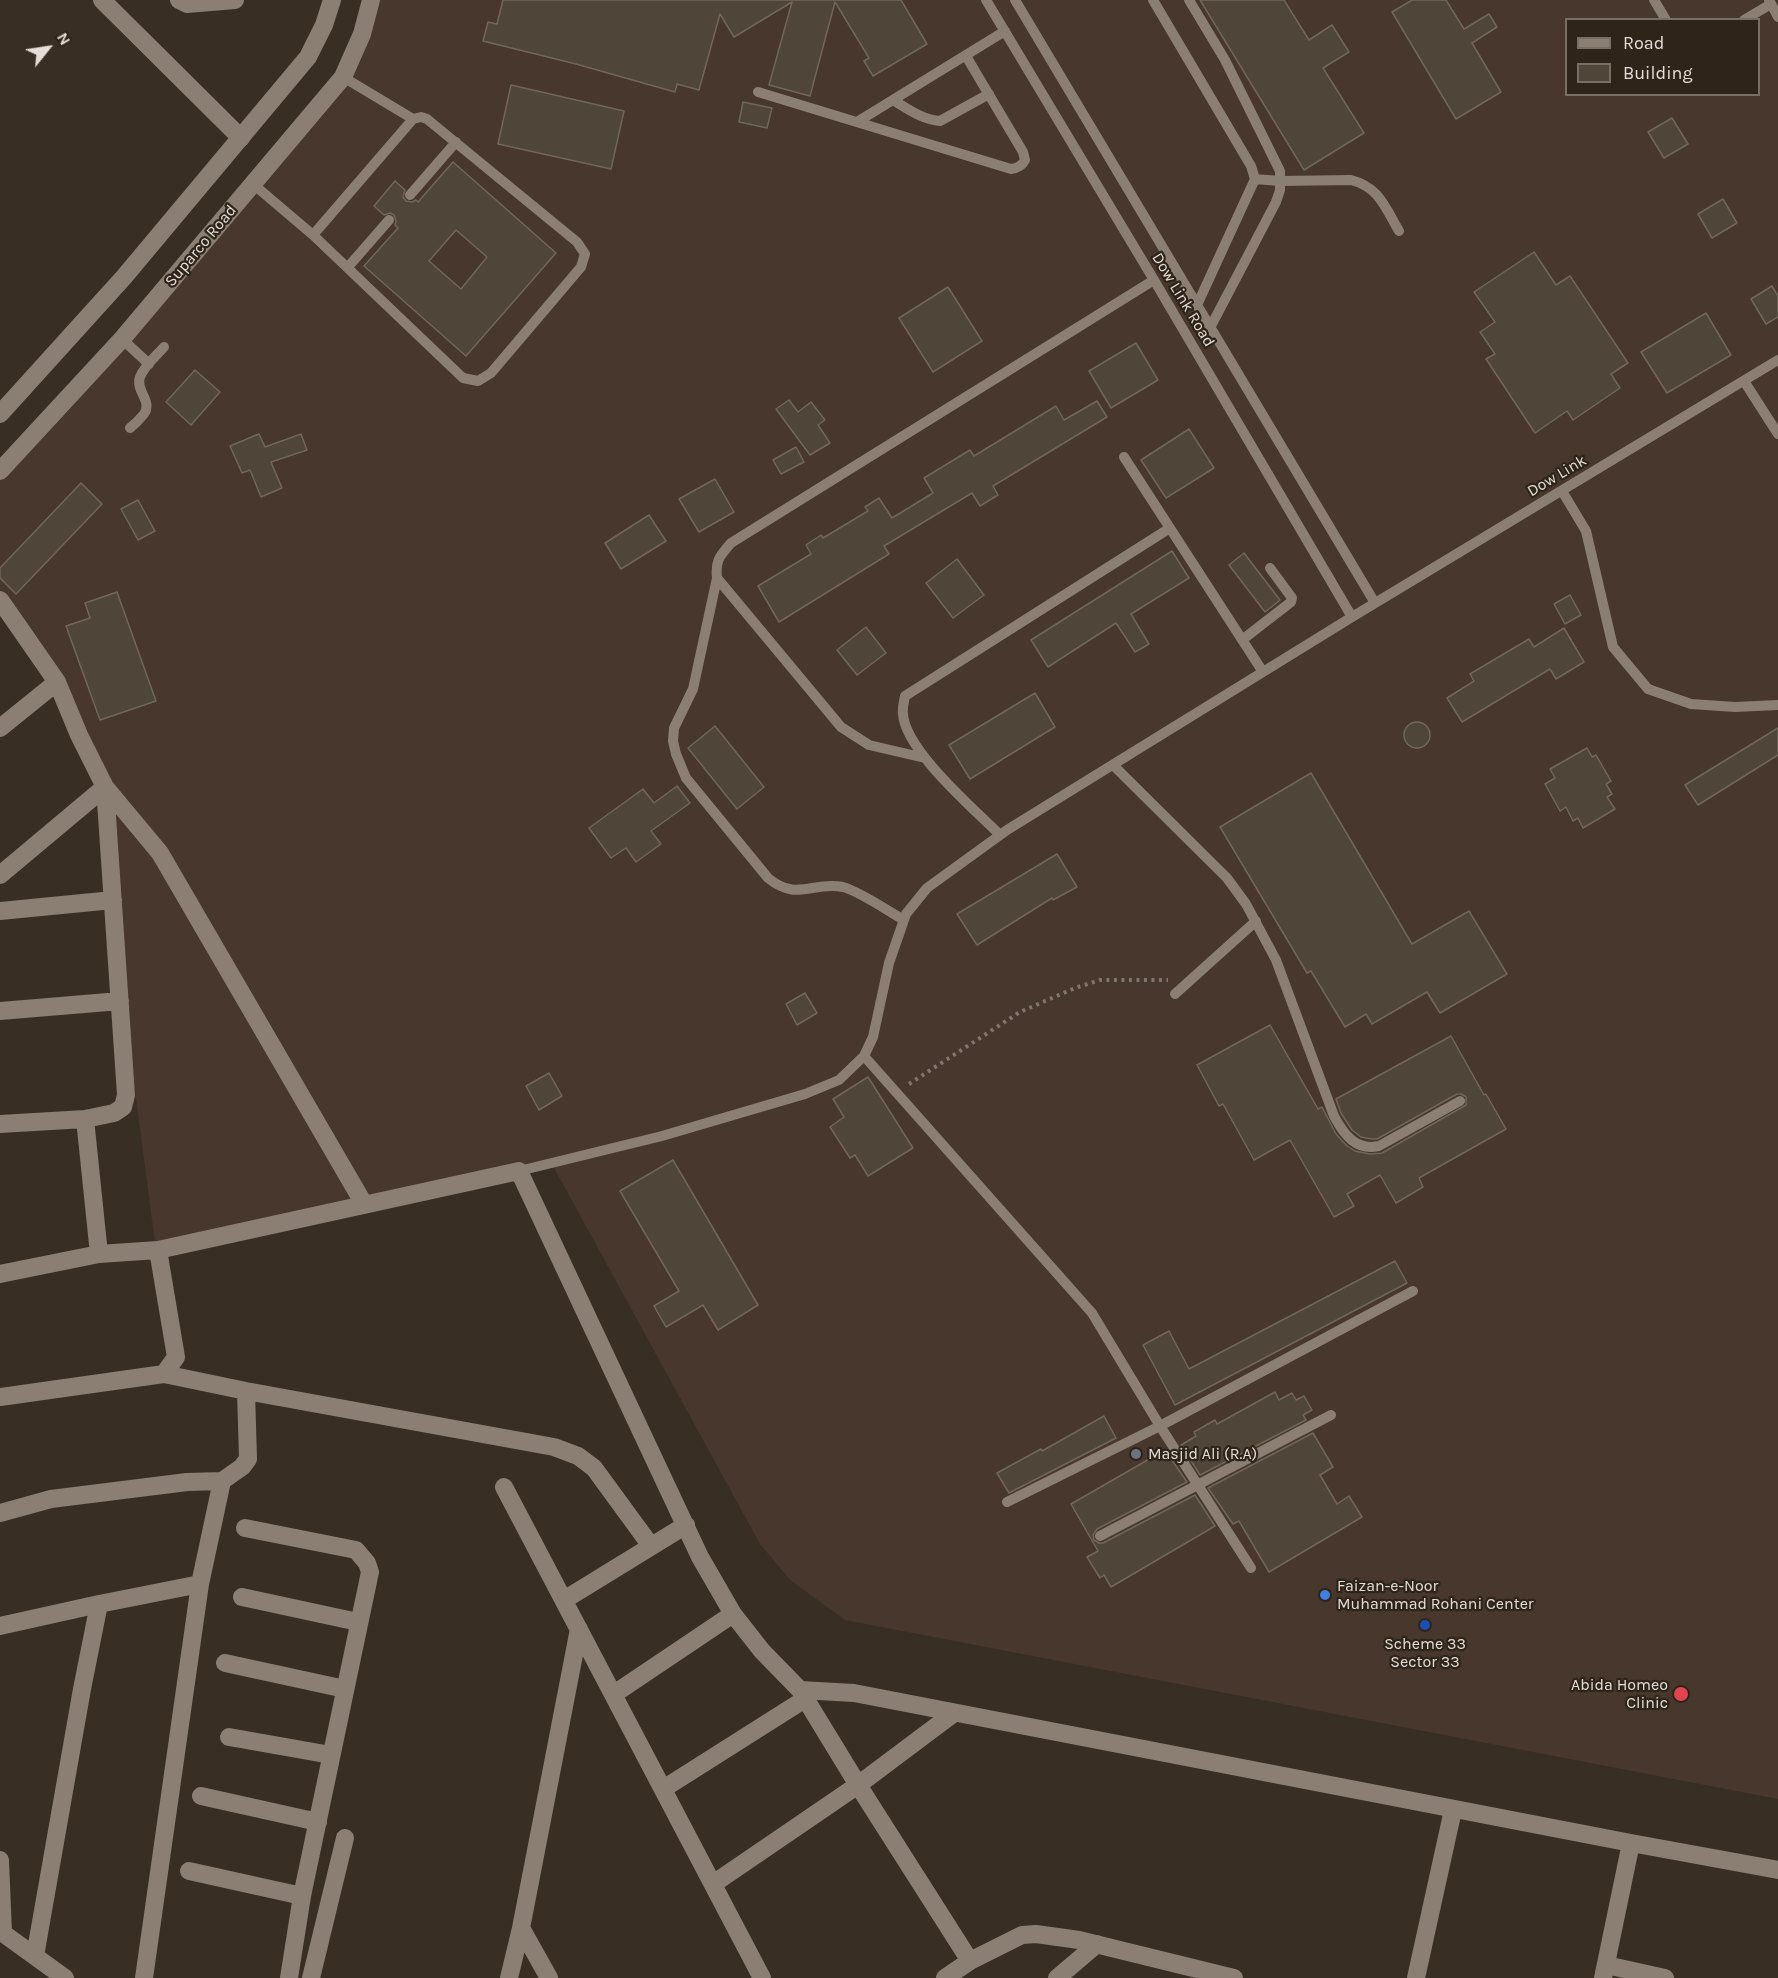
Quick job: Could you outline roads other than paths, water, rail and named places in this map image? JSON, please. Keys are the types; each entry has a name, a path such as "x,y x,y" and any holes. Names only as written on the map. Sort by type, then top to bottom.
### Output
{"street":[{"path":"102,0 242,138"},
{"path":"179,0 187,4 235,0"},
{"path":"0,414 124,278 308,57 324,25 332,0"},
{"name":"Suparco Road","path":"0,471 122,339 343,77 362,34 371,0"},
{"path":"0,600 57,682 79,735 105,787 160,853 364,1204"},
{"path":"0,728 57,682"},
{"path":"0,875 105,787"},
{"path":"0,1124 85,1119 114,1113 123,1107 126,1095 105,787"},
{"path":"0,911 113,900"},
{"path":"0,1011 120,1000"},
{"path":"85,1119 99,1254"},
{"path":"0,1274 99,1254 158,1250 519,1171 700,1557 733,1614 762,1651 803,1695 970,1961"},
{"path":"158,1250 176,1357 164,1374"},
{"path":"0,1397 164,1374 554,1448 578,1455 594,1468 651,1546"},
{"path":"0,1512 51,1499 187,1482 222,1481 242,1467 248,1459 246,1391"},
{"path":"144,1978 200,1584 222,1481"},
{"path":"504,1487 762,1978"},
{"path":"564,1600 686,1525"},
{"path":"245,1528 356,1550 368,1563 370,1572 302,1896 289,1978"},
{"path":"0,1626 200,1584"},
{"path":"242,1597 358,1622"},
{"path":"35,1956 99,1604"},
{"path":"614,1694 733,1614"},
{"path":"509,1978 521,1928 579,1629"},
{"path":"225,1663 345,1689"},
{"path":"663,1789 803,1695 854,1693 1453,1810 1778,1870"},
{"path":"713,1884 858,1785 954,1713"},
{"path":"229,1737 331,1755"},
{"path":"201,1796 318,1822"},
{"path":"1416,1978 1453,1810"},
{"path":"311,1978 345,1838"},
{"path":"1631,1843 1604,1972 1665,1978"},
{"path":"0,1860 2,1932 64,1978"},
{"path":"189,1871 302,1896"},
{"path":"521,1928 549,1978"},
{"path":"946,1978 970,1961 1022,1935 1036,1934 1097,1944 1234,1978"},
{"path":"1057,1978 1097,1944"}],"lane":[{"name":"Dow Link Road","path":"986,0 1352,617"},
{"name":"Dow Link Road","path":"1015,0 1198,303 1375,603"},
{"path":"1153,0 1251,166 1255,179 1351,180 1362,183 1372,188 1378,195 1399,231"},
{"path":"1189,0 1225,60 1280,171 1280,190 1276,202 1211,326"},
{"path":"1654,0 1665,18"},
{"path":"1747,18 1770,2 1778,17"},
{"path":"857,122 1005,32"},
{"path":"758,92 1011,169 1016,168 1025,160 1023,152 966,56"},
{"path":"343,77 413,119"},
{"path":"893,100 921,117 940,121 946,120 989,94"},
{"path":"253,184 348,267 463,378 478,381 491,373 581,267 585,254 578,242 456,142 427,119 421,117 413,119 313,235"},
{"path":"410,195 456,142"},
{"name":"Dow Link Road","path":"1198,303 1255,179"},
{"path":"348,267 389,220"},
{"path":"904,920 843,888 829,886 790,890 780,887 768,878 686,778 676,754 673,741 674,728 693,689 717,578 716,566 720,556 731,543 1154,280"},
{"path":"122,339 149,364"},
{"path":"130,428 145,413 146,401 139,385 140,377 164,347"},
{"name":"Dow Link","path":"864,1056 873,1037 889,963 904,920 927,888 1000,835 1352,617 1778,360"},
{"path":"1744,381 1778,434"},
{"path":"1124,457 1263,672"},
{"path":"1562,490 1586,531 1613,647 1648,689 1691,704 1735,707 1778,705"},
{"path":"1000,835 925,758 908,732 903,715 905,696 1170,528"},
{"path":"1242,640 1292,598 1270,568"},
{"path":"717,578 841,727 869,745 925,758"},
{"path":"1113,765 1227,878 1256,921 1276,960 1335,1116 1342,1130 1352,1140 1368,1148 1379,1146 1460,1101"},
{"path":"1175,994 1256,921"},
{"path":"519,1171 662,1136 805,1094 839,1080 864,1056 1092,1313 1160,1426 1251,1568"},
{"path":"1007,1503 1160,1426 1413,1290"},
{"path":"1100,1536 1331,1415"}],"place":[{"name":"Masjid Ali (R.A)","path":"1136,1454"},
{"name":"Faizan-e-Noor Muhammad Rohani Center","path":"1325,1595"},
{"name":"Scheme 33 Sector 33","path":"1425,1625"},
{"name":"Abida Homeo Clinic","path":"1681,1694"}]}
